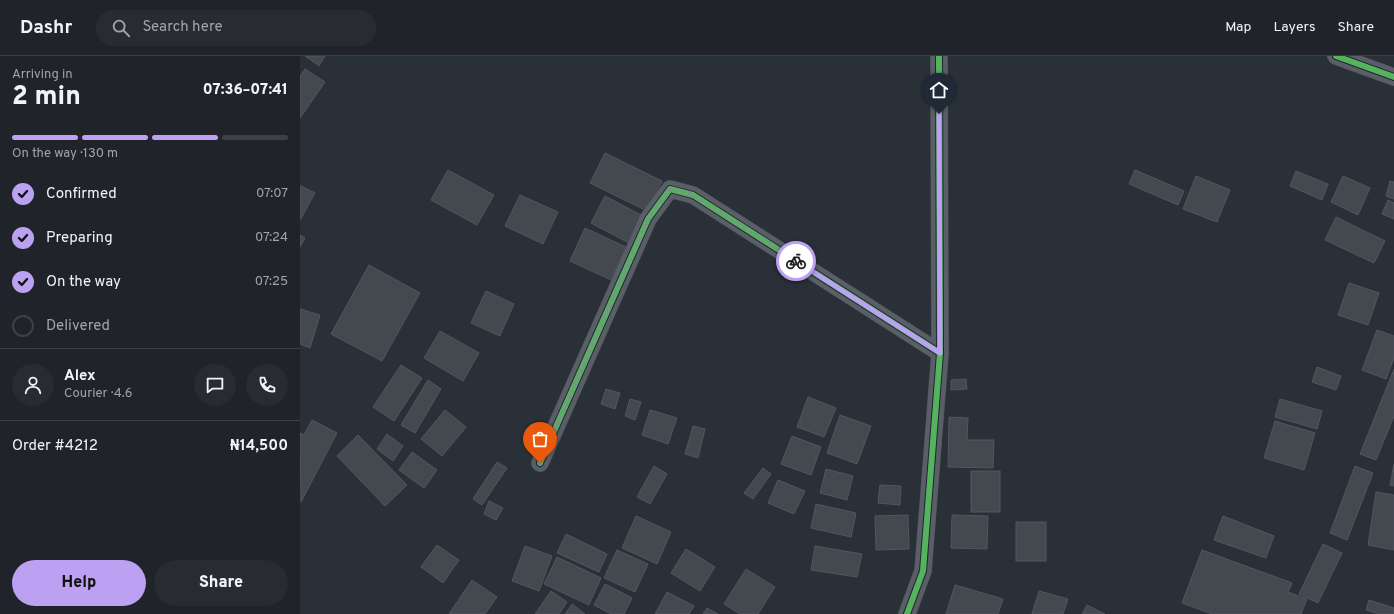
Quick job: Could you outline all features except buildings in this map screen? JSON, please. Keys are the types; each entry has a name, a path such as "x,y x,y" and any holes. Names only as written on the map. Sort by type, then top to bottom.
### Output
{"street":[{"path":"907,614 923,571 940,353 939,56"},
{"path":"1336,56 1394,77"},
{"path":"540,463 648,220 670,189 693,195 940,353"}],"cycle path":[{"path":"907,614 923,571 940,353 939,56"},
{"path":"1336,56 1394,77"},
{"path":"540,463 648,219 670,189 693,195 940,353"}],"way so far":[{"path":"540,463 648,220 670,189 693,195 796,261"}],"route":[{"path":"796,261 940,353 939,114"}]}
